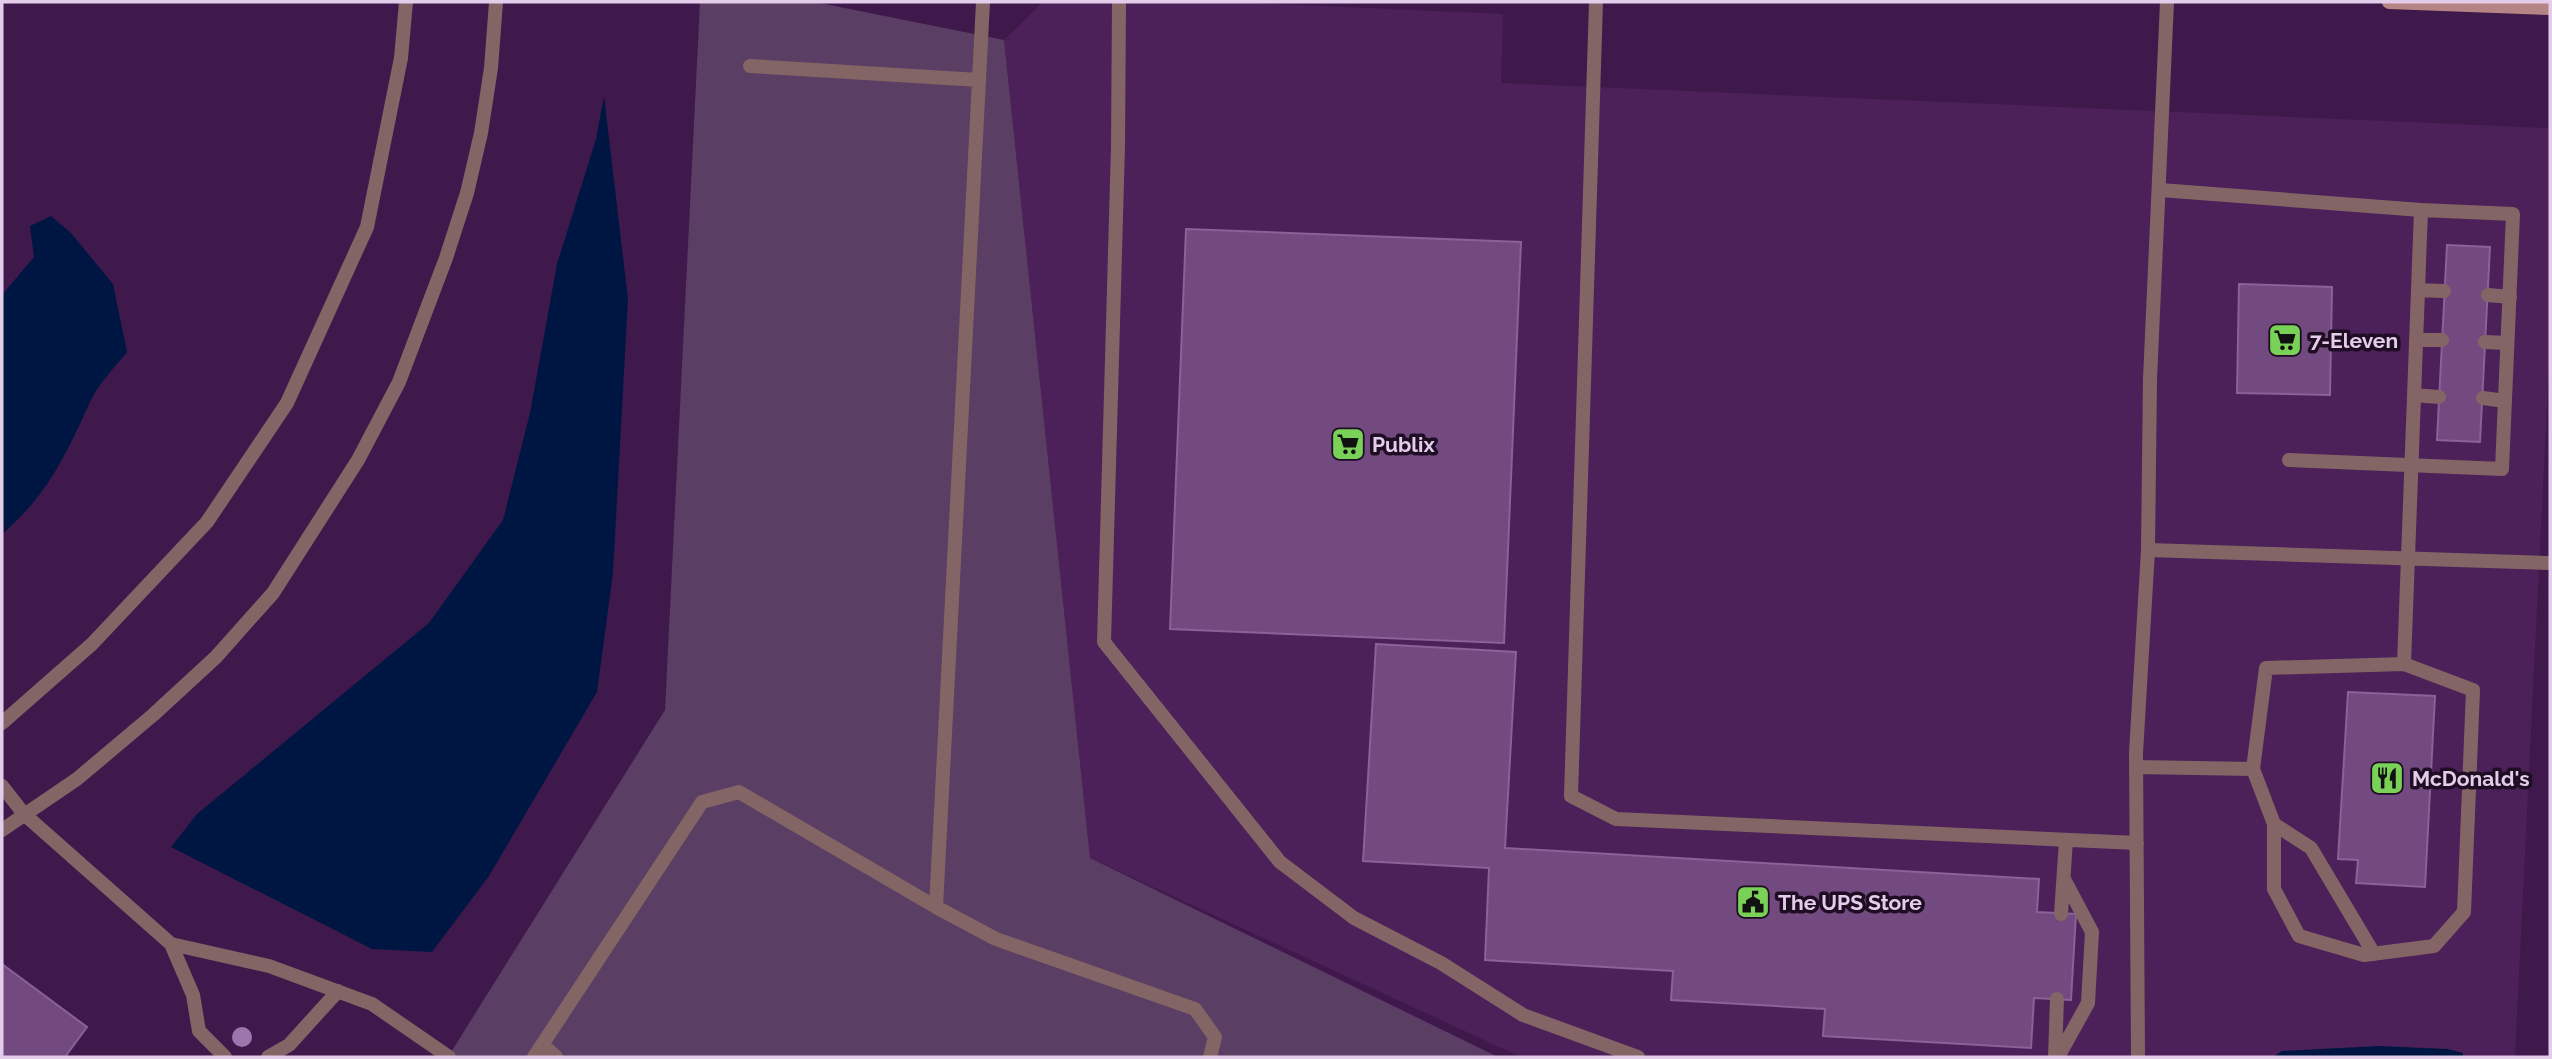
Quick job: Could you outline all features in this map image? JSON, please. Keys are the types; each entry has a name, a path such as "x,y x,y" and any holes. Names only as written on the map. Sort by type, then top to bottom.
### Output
{"main road":[{"path":"2389,2 2550,8"}],"street":[{"path":"2,723 92,644 207,522 287,402 367,227 401,58 406,2"},
{"path":"2,830 77,779 216,657 273,593 358,460 400,382 467,193 481,133 491,68 496,2"},
{"path":"936,907 984,2"},
{"path":"1119,2 1118,146 1104,642 1280,862 1354,918 1441,963 1524,1015 1638,1057"},
{"path":"1596,2 1571,796 1616,819 2137,843"},
{"path":"2138,1057 2136,767 2148,550 2150,367 2167,2"},
{"path":"750,66 979,80"},
{"path":"2160,190 2421,210 2513,214 2502,469 2290,460"},
{"path":"2404,664 2421,210"},
{"path":"2418,290 2444,291"},
{"path":"2488,295 2510,297"},
{"path":"2416,340 2442,340"},
{"path":"2486,342 2507,343"},
{"path":"2414,395 2439,397"},
{"path":"2483,398 2505,401"},
{"path":"2148,550 2550,562"},
{"path":"2404,664 2473,690 2464,912 2434,946 2364,956 2299,936 2274,889 2274,824 2253,769 2266,667 2404,664"},
{"path":"2136,767 2253,769"},
{"path":"2,786 24,814 171,944 193,995 199,1031 225,1057"},
{"path":"556,1057 539,1051 702,803 740,792 936,907 996,939 1195,1009 1215,1037 1210,1057"},
{"path":"2274,824 2311,848 2374,954"},
{"path":"2061,914 2066,840"},
{"path":"2057,1057 2088,1003 2092,932 2064,879"},
{"path":"171,944 270,966 372,1004 449,1057"},
{"path":"268,1057 289,1045 338,991"},
{"path":"2057,999 2057,1057"}],"shaded area":[{"path":"700,2 815,2 1004,40 1090,858 1498,1057 448,1057 665,710"},
{"path":"1043,2 1233,2 1503,14 1501,83 2550,128 2550,343 2515,1057 1521,1057 1090,858 1004,40"}],"water":[{"path":"604,96 628,299 613,573 597,692 489,876 432,952 372,949 171,847 197,814 429,623 503,520 530,413 557,264 596,139"},
{"path":"51,216 71,233 113,284 127,352 95,393 55,472 32,504 2,534 2,295 34,257 30,226"},
{"path":"2379,1046 2448,1049 2463,1053 2463,1057 2273,1057 2282,1051"}],"building":[{"path":"1186,229 1521,242 1504,643 1170,629"},
{"path":"2447,245 2490,247 2480,442 2437,440"},
{"name":"7-Eleven","path":"2239,284 2332,287 2330,395 2237,393"},
{"path":"1376,644 1516,652 1505,848 2039,879 2037,912 2076,914 2071,1000 2034,998 2031,1048 1823,1036 1825,1009 1671,1000 1673,971 1485,960 1489,868 1363,861"},
{"name":"McDonald's","path":"2348,692 2435,696 2425,887 2356,883 2358,860 2338,859"},
{"path":"2,964 87,1027 65,1057 2,1057"}],"place":[{"name":"7-Eleven","path":"2285,340"},
{"name":"Publix","path":"1348,444"},
{"name":"McDonald's","path":"2387,778"},
{"name":"The UPS Store","path":"1753,902"}]}
